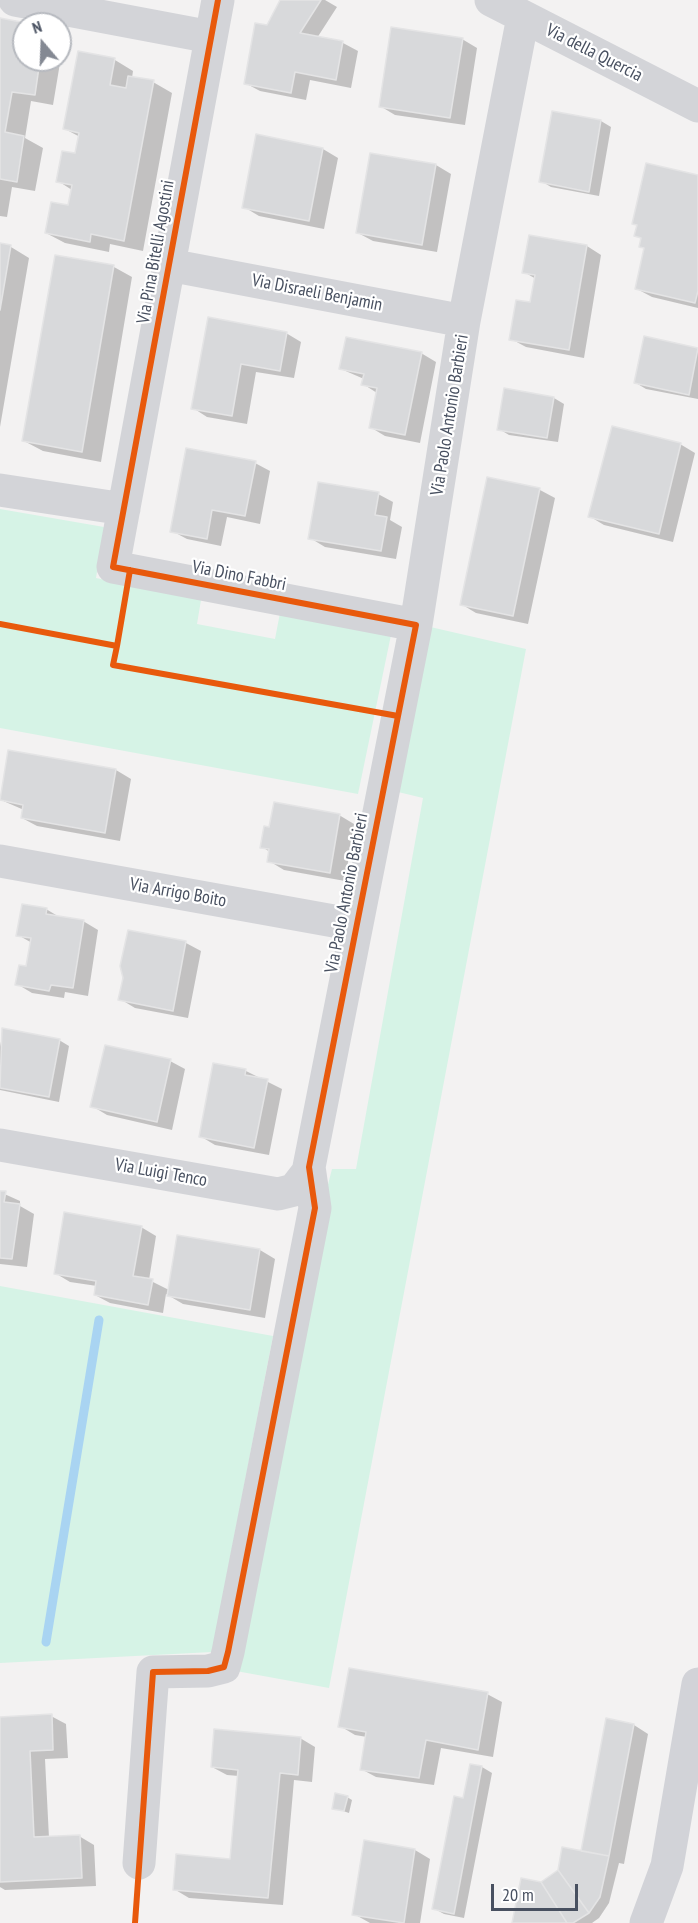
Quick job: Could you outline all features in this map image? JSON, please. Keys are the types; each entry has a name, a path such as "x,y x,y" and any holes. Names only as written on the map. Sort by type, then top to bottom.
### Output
{"main road":[{"path":"646,1923 667,1866 698,1684"},
{"path":"667,1866 670,1923"}],"street":[{"path":"15,0 211,37"},
{"name":"Via Pina Bitelli Agostini","path":"124,509 218,0"},
{"name":"Via della Quercia","path":"491,0 698,106"},
{"name":"Via Paolo Antonio Barbieri","path":"309,1167 416,625 465,321 523,17"},
{"name":"Via Disraeli Benjamin","path":"169,265 465,321"},
{"path":"0,490 124,509"},
{"name":"Via Dino Fabbri","path":"124,509 114,567 416,625"},
{"name":"Via Arrigo Boito","path":"0,861 356,925"},
{"name":"Via Luigi Tenco","path":"0,1145 278,1194 294,1190 309,1167"},
{"path":"139,1863 153,1672 208,1671 224,1667 228,1652 315,1208 309,1167"}],"green space":[{"path":"0,509 104,527 96,578 201,600 197,624 275,639 280,613 391,635 358,794 0,728"},
{"path":"426,626 526,649 329,1688 236,1671 325,1196 332,1169 356,1169 423,798 394,791"},
{"path":"0,1286 273,1336 212,1652 0,1663"}],"building":[{"path":"280,0 321,0 300,33 343,41 336,80 295,72 291,93 244,84 255,23 267,25"},
{"path":"0,18 12,20 12,72 38,72 35,95 12,92 5,132 24,136 17,182 0,179"},
{"path":"391,27 463,38 450,118 379,107"},
{"path":"78,51 115,58 110,85 126,88 128,76 154,80 124,241 91,234 90,242 45,233 51,202 68,205 72,185 56,182 62,151 75,153 79,133 63,129"},
{"path":"552,111 601,120 589,192 539,182"},
{"path":"256,134 323,148 309,221 242,208"},
{"path":"370,153 436,164 422,245 356,233"},
{"path":"646,163 698,175 698,291 695,303 635,289 644,248 639,247 641,238 634,236 637,225 632,224"},
{"path":"529,235 587,245 569,350 509,340 516,300 530,302 535,275 522,273"},
{"path":"0,243 11,245 0,310"},
{"path":"55,255 114,265 82,452 22,441"},
{"path":"208,317 287,332 280,371 241,364 232,416 191,409"},
{"path":"644,336 698,348 689,395 634,383"},
{"path":"346,337 422,352 405,435 369,428 377,388 361,385 364,374 339,369"},
{"path":"504,388 554,397 547,438 497,430"},
{"path":"612,426 681,443 659,534 588,517"},
{"path":"186,448 256,461 245,516 212,510 207,539 170,532"},
{"path":"487,477 540,488 513,616 460,605"},
{"path":"318,482 379,492 375,515 387,517 381,551 308,539"},
{"path":"8,750 116,769 105,833 21,818 23,805 0,800"},
{"path":"274,802 340,814 330,873 267,862 269,849 260,848 264,826 269,827"},
{"path":"22,904 47,908 46,914 84,920 73,988 51,985 49,991 15,985 19,965 26,966 31,938 16,936"},
{"path":"128,930 186,941 173,1011 118,1000 123,978 120,966"},
{"path":"2,1028 60,1039 49,1097 0,1088"},
{"path":"105,1045 171,1059 157,1122 90,1107"},
{"path":"213,1063 246,1069 245,1075 268,1079 254,1148 199,1137"},
{"path":"0,1191 6,1191 4,1202 20,1204 12,1259 0,1258"},
{"path":"64,1212 142,1226 133,1276 153,1279 148,1305 94,1295 96,1281 54,1274"},
{"path":"177,1235 260,1249 250,1310 167,1296"},
{"path":"349,1668 488,1692 478,1750 426,1740 419,1778 360,1770 366,1732 338,1727"},
{"path":"52,1714 53,1750 30,1751 34,1837 80,1835 82,1878 0,1882 0,1717"},
{"path":"606,1718 634,1724 609,1856 581,1851"},
{"path":"214,1729 301,1737 298,1775 280,1773 268,1898 173,1890 176,1854 230,1859 238,1770 211,1767"},
{"path":"470,1764 482,1766 454,1914 432,1909 454,1796 463,1798"},
{"path":"335,1793 348,1796 344,1811 332,1809"},
{"path":"364,1840 415,1849 404,1923 352,1915"},
{"path":"562,1847 609,1856 600,1897 589,1913 558,1870"},
{"path":"558,1870 589,1913 573,1923 567,1923 541,1882"},
{"path":"521,1878 541,1882 567,1923 512,1923"}],"waterway":[{"path":"46,1642 99,1320"}],"cycle path":[{"path":"135,1923 153,1672 208,1671 224,1667 228,1652 315,1208 309,1167 416,625 113,567 218,0"},
{"path":"0,624 117,646 130,570"},
{"path":"117,646 113,665 398,716"}]}
